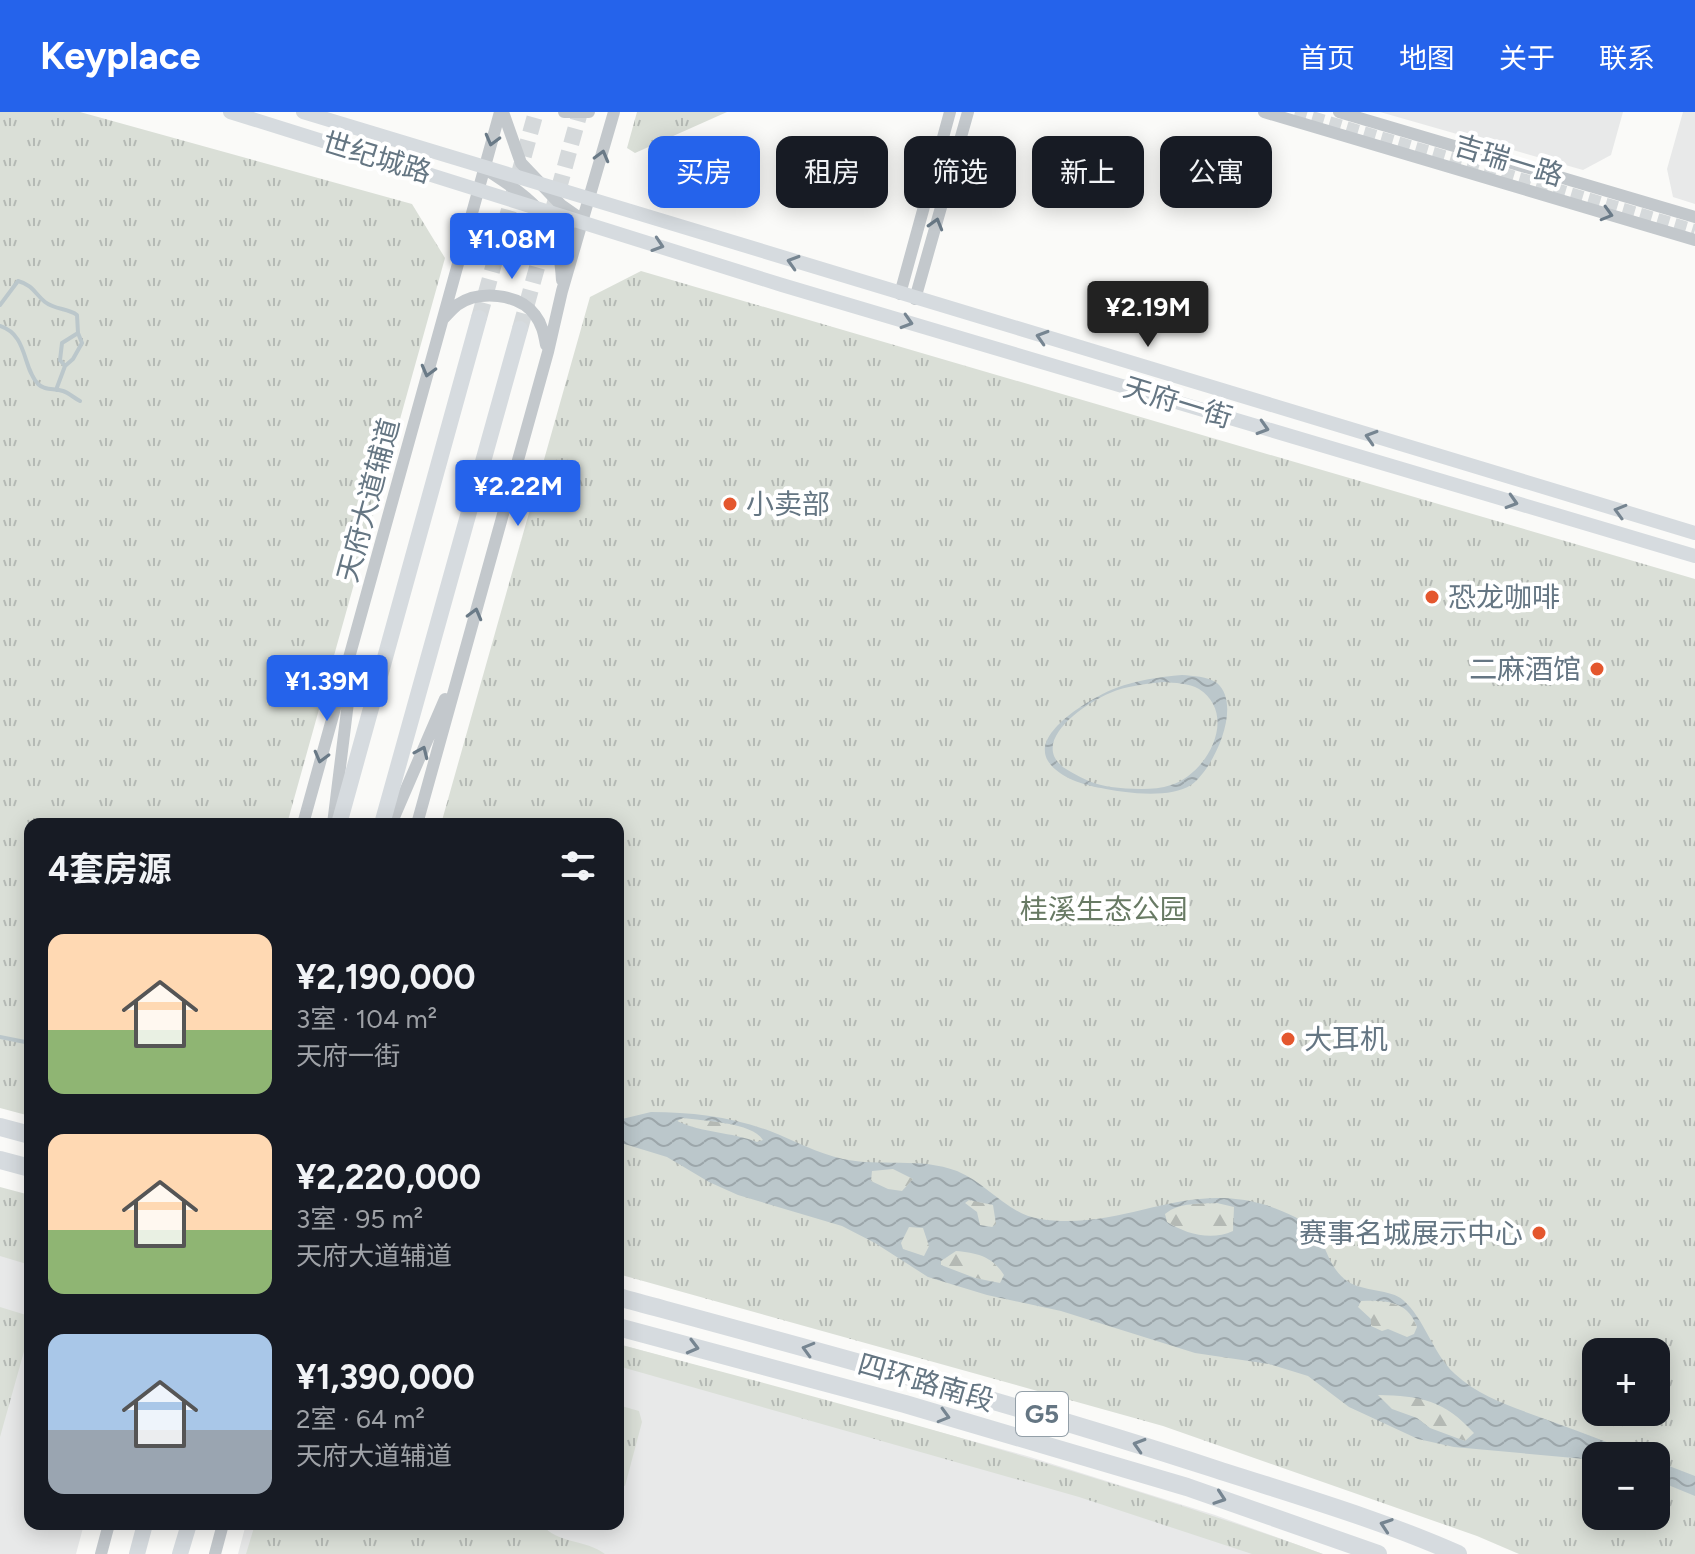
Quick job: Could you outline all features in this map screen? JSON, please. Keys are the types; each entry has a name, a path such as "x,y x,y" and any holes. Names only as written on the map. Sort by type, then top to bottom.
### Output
{"highway":[{"path":"0,1127 24,1133"},
{"path":"0,1161 24,1167"},
{"name":"四环路南段","path":"624,1299 1036,1412 1339,1509 1458,1554"},
{"name":"四环路南段","path":"624,1329 905,1404 1187,1487 1378,1554"}],"main road":[{"name":"世纪城路","path":"230,112 479,188"},
{"name":"世纪城路","path":"303,112 484,168"},
{"name":"天府一街","path":"484,168 1695,533"},
{"name":"天府一街","path":"479,188 782,285 1695,556"},
{"path":"341,818 479,318"},
{"path":"384,818 520,329"},
{"path":"137,1554 143,1530"},
{"path":"180,1554 187,1530"}],"street":[{"path":"502,112 484,168 536,206 552,228 558,243 562,291"},
{"path":"502,112 521,163 541,186 584,221"},
{"path":"564,112 589,112"},
{"path":"419,818 614,112"},
{"path":"900,294 950,112"},
{"path":"915,299 968,112"},
{"name":"吉瑞一路","path":"1264,112 1305,118 1695,240"},
{"name":"吉瑞一路","path":"1339,112 1695,217"},
{"name":"天府大道辅道","path":"305,818 484,168"},
{"path":"442,320 457,305 480,296 520,302 534,312 543,327 548,352"},
{"path":"334,818 357,627"},
{"path":"394,818 463,658"},
{"path":"101,1554 107,1530"},
{"path":"215,1554 221,1530"}],"shaded area":[{"path":"1380,112 1623,112 1611,155 1583,170"},
{"path":"1683,112 1695,112 1695,204 1673,197 1667,169"},
{"path":"0,1188 24,1194 24,1530 82,1530 76,1554 0,1554"},
{"path":"624,1346 1027,1456 1215,1515 1323,1554 238,1554 244,1530 624,1530"}],"green space":[{"path":"0,112 80,112 412,204 445,258 289,818 24,818 24,1114 0,1108"},
{"path":"637,112 727,112 673,136 648,136 648,147 635,153 627,148"},
{"name":"桂溪生态公园","path":"641,271 1695,579 1695,1554 1519,1554 1477,1536 1163,1426 624,1276 624,818 443,818 590,297"},
{"path":"683,1118 749,1129 763,1140 721,1133 677,1120"},
{"path":"893,1169 913,1179 902,1191 871,1181 872,1171"},
{"path":"0,1187 24,1193 24,1263 0,1256"},
{"path":"969,1200 993,1205 997,1224 980,1226 964,1202"},
{"path":"1217,1203 1233,1207 1232,1231 1216,1235 1199,1234 1167,1222 1165,1214 1177,1207"},
{"path":"909,1227 923,1228 929,1246 924,1256 903,1249 901,1244"},
{"path":"956,1251 977,1254 989,1260 1004,1275 1000,1283 975,1278 941,1265 941,1261"},
{"path":"1361,1301 1387,1302 1401,1307 1413,1318 1417,1327 1414,1334 1407,1337 1371,1325 1371,1319 1357,1307"},
{"path":"0,1307 24,1314 24,1351 0,1437"},
{"path":"624,1346 1061,1468 1323,1554 1252,1554 1079,1497 624,1368"},
{"path":"1377,1395 1430,1401 1451,1412 1474,1432 1465,1441 1429,1428 1417,1418 1392,1409"},
{"path":"624,1407 639,1411 642,1422 625,1486"},
{"path":"253,1530 548,1530 605,1554 246,1554"}],"water":[{"path":"1182,675 1217,683 1224,693 1227,706 1226,721 1216,751 1200,777 1191,785 1171,792 1134,793 1087,785 1052,767 1045,750 1048,738 1056,727 1081,707 1124,685","holes":["1163,682 1186,684 1199,689 1211,700 1217,713 1214,743 1206,757 1184,779 1157,788 1111,787 1085,779 1058,762 1053,751 1055,739 1072,717 1085,707 1122,689"]},
{"path":"651,1112 711,1116 755,1126 843,1159 943,1167 968,1176 1017,1211 1040,1219 1074,1221 1105,1218 1196,1199 1227,1198 1260,1203 1311,1226 1335,1268 1347,1281 1403,1300 1447,1366 1466,1383 1514,1408 1605,1442 1582,1442 1582,1459 1454,1447 1418,1439 1349,1407 1308,1376 1269,1364 1195,1353 1061,1311 987,1295 928,1277 842,1226 738,1195 667,1157 624,1144 624,1119","holes":["683,1118 749,1129 763,1140 757,1142 677,1121","893,1169 913,1179 902,1191 871,1181 872,1171","969,1200 993,1205 996,1224 992,1227 980,1225 977,1212 965,1203","1217,1203 1234,1207 1233,1231 1216,1236 1182,1230 1167,1222 1165,1214 1184,1206","909,1227 923,1228 929,1246 924,1256 903,1249 901,1243","956,1251 989,1260 1004,1275 1000,1283 975,1278 941,1265 941,1261","1361,1301 1387,1302 1402,1307 1413,1318 1417,1327 1414,1334 1407,1337 1371,1326 1371,1319 1358,1307","1378,1395 1431,1402 1452,1413 1474,1433 1465,1441 1430,1428 1417,1418 1392,1409"]},
{"path":"1670,1466 1695,1476 1695,1496 1670,1486"}],"waterway":[{"path":"0,305 18,281 30,287 49,305 77,315 78,333"},
{"path":"0,326 16,336 38,384 65,392 80,401"},
{"path":"56,390 65,366 82,343 78,333 62,343 60,360 65,366"},
{"path":"0,1037 24,1042"}],"tunnel":[{"path":"479,318 536,112"},
{"path":"520,329 580,112"},
{"path":"1295,112 1695,230"}],"place":[{"name":"小卖部","path":"730,504"},
{"name":"恐龙咖啡","path":"1432,597"},
{"name":"二麻酒馆","path":"1597,669"},
{"name":"大耳机","path":"1288,1039"},
{"name":"赛事名城展示中心","path":"1539,1233"}]}
